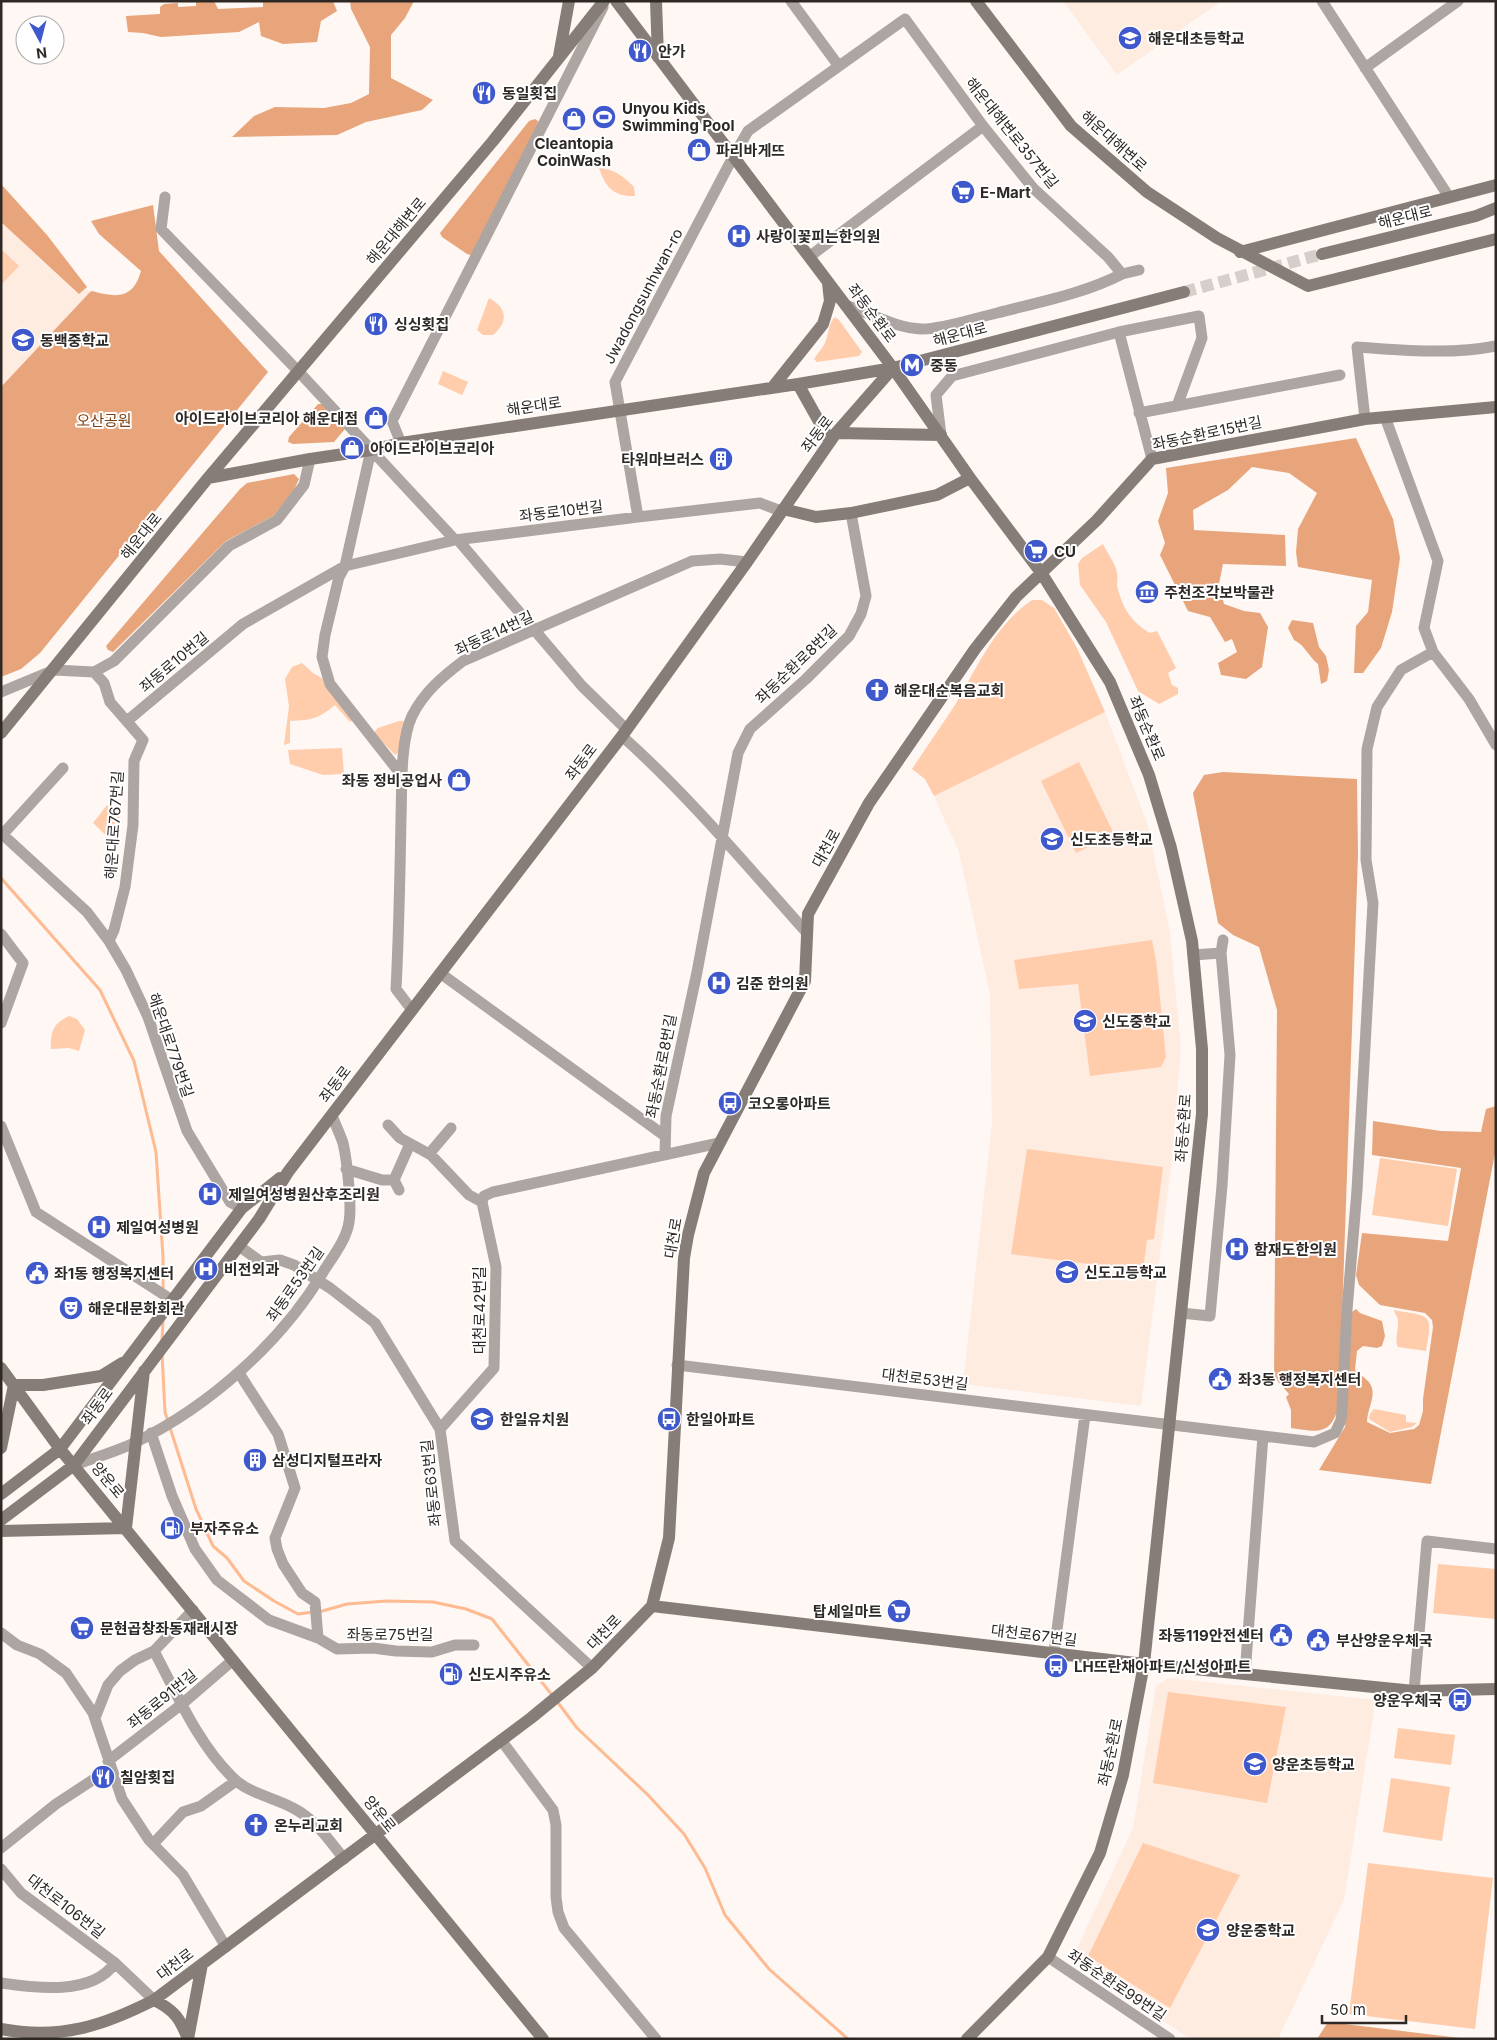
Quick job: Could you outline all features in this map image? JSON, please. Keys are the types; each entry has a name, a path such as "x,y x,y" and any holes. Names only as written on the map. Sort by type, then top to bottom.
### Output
{"street":[{"path":"559,58 569,1"},
{"path":"401,443 392,420 605,1"},
{"name":"해운대해변로","path":"208,478 493,141 605,1"},
{"name":"좌동순환로","path":"616,1 893,368 970,478 1042,574 1110,682 1150,775 1171,848 1193,955 1202,1049 1202,1114 1144,1664 1123,1776 1100,1853 1048,1957 967,2039"},
{"path":"656,1 658,57"},
{"path":"733,157 748,131 838,65 791,1"},
{"name":"해운대해변로","path":"976,1 1070,126 1147,192 1240,252 1308,286 1496,239"},
{"path":"1322,1 1449,198"},
{"path":"1365,68 1458,1"},
{"name":"해운대해변로357번길","path":"838,65 905,19 983,126 1033,188 1102,251 1122,274"},
{"path":"808,257 983,126"},
{"name":"Jwadongsunhwan-ro","path":"638,517 615,382 733,157"},
{"path":"1240,252 1496,185"},
{"path":"165,197 161,229 457,540 582,686 807,933"},
{"name":"해운대로","path":"1322,254 1476,216 1496,208"},
{"path":"845,305 889,322 922,328 957,323 1096,287 1122,274 1139,270"},
{"path":"772,388 823,324 830,301 828,283"},
{"name":"해운대로","path":"1,733 208,478 371,450 401,443 620,409 772,388 893,368 1184,292"},
{"path":"798,384 833,437 941,435 936,395 952,376 1119,332 1200,316 1202,338 1177,406"},
{"path":"1119,332 1152,459"},
{"path":"1365,419 1357,347 1475,350 1496,346"},
{"name":"좌동로","path":"1,1520 74,1465 259,1219 288,1172 624,732 747,562 833,437 893,368"},
{"path":"1139,413 1340,375"},
{"name":"좌동순환로15번길","path":"1042,574 1097,520 1152,459 1365,419 1496,407"},
{"path":"1384,417 1438,561 1424,628 1433,652 1469,699 1496,745"},
{"path":"371,450 345,566 338,577 322,657 330,684 403,778"},
{"path":"1,692 54,670 94,672 114,661 229,546 277,520 304,486 310,459"},
{"path":"782,510 816,517 851,513 937,495 970,478"},
{"name":"좌동로10번길","path":"127,721 243,624 345,566 457,540 760,504 782,510"},
{"name":"좌동순환로8번길","path":"666,1154 666,1116 702,944 738,753 750,729 806,679 849,636 861,614 866,596 851,513"},
{"name":"좌동로14번길","path":"412,1010 396,989 404,748 411,718 423,698 440,678 463,661 692,561 720,559 747,562"},
{"name":"대천로","path":"1,2029 38,2035 78,2030 124,2015 154,2000 531,1718 592,1668 652,1606 669,1538 684,1258 704,1173 805,981 808,914 869,804 975,649 1016,597 1042,574"},
{"path":"1168,1425 1314,1442 1335,1433 1340,1420 1357,1180 1373,903 1366,860 1367,749 1377,707 1401,670 1433,652"},
{"path":"94,672 104,683 110,702 127,721"},
{"name":"해운대로767번길","path":"109,941 114,930 125,887 133,825 134,761 143,740 127,721"},
{"path":"2,834 63,768"},
{"name":"해운대로779번길","path":"2,834 87,912 109,941 126,970 148,1017 187,1131 230,1202 242,1208"},
{"path":"1,934 23,963 1,1023"},
{"path":"1181,1313 1210,1316 1222,1186 1230,1055 1221,953 1223,940"},
{"path":"1193,955 1221,953"},
{"path":"440,973 665,1136"},
{"name":"좌동로53번길","path":"74,1465 135,1442 152,1433 185,1413 239,1373 274,1340 318,1282 339,1246 349,1224 350,1205 343,1144 332,1115"},
{"path":"388,1125 400,1138 429,1154 469,1195 482,1202 484,1196 493,1192 719,1143"},
{"path":"1,1126 36,1212 172,1300"},
{"path":"429,1154 452,1128"},
{"path":"346,1169 397,1185 410,1144"},
{"name":"좌동로","path":"1,1494 60,1449 242,1208 288,1172"},
{"name":"대천로42번길","path":"440,1430 494,1368 496,1267 482,1202"},
{"name":"좌동로63번길","path":"239,1246 261,1262 280,1260 294,1265 375,1323 440,1430 454,1541 592,1668"},
{"path":"1,1448 14,1385 42,1385 101,1376 128,1359"},
{"name":"대천로53번길","path":"677,1365 1168,1425"},
{"name":"양운로","path":"1,1368 60,1449 543,2039"},
{"path":"1,1531 126,1528 144,1370"},
{"path":"239,1373 278,1434 295,1488 275,1538 283,1564 302,1593 314,1602 318,1638"},
{"path":"1054,1653 1085,1415"},
{"name":"좌동로75번길","path":"152,1433 172,1496 195,1549 217,1580 269,1620 318,1638 337,1649 374,1648 432,1652 455,1645 474,1645"},
{"path":"1245,1674 1263,1436"},
{"path":"1414,1691 1426,1541 1496,1549"},
{"name":"대천로67번길","path":"652,1606 1144,1664 1414,1691 1496,1689"},
{"path":"95,1718 108,1685 135,1660 154,1651 193,1610"},
{"path":"1,1633 17,1645 40,1654 66,1673 93,1713 122,1799 153,1844 183,1875 226,1947"},
{"path":"154,1651 202,1742 236,1781 246,1788 293,1808 314,1823 344,1859"},
{"name":"좌동로91번길","path":"1,1848 110,1764 181,1702 233,1660"},
{"path":"501,1740 553,1810 556,1825 556,1897 558,1912 564,1928 656,2039"},
{"path":"153,1844 183,1812 201,1806 236,1781"},
{"name":"대천로106번길","path":"1,1870 20,1893 115,1963 154,2000"},
{"name":"좌동순환로99번길","path":"1048,1957 1170,2039"},
{"path":"1,1983 42,1989 83,1984 108,1973 115,1963"},
{"path":"188,2039 202,1964"},
{"path":"154,2000 168,2007 176,2014 182,2023 188,2039"}],"shaded area":[{"name":"해운대초등학교","path":"1063,1 1221,1 1117,75"},
{"path":"599,168 622,176 634,187 635,196 621,195 611,190 604,181"},
{"name":"동백중학교","path":"1,209 90,292 1,387"},
{"path":"1,249 19,266 1,285"},
{"path":"489,298 502,310 504,320 493,335 483,335 477,330"},
{"path":"835,317 862,352 859,356 817,362 814,359 824,345 831,323"},
{"path":"443,371 468,382 462,395 438,384"},
{"path":"1103,544 1116,570 1117,585 1124,607 1137,624 1150,633 1157,631 1176,668 1168,673 1172,685 1178,688 1178,694 1159,704 1138,691 1106,622 1080,585 1078,564 1082,558"},
{"path":"1032,600 1042,600 1054,608 1077,648 1105,712 934,796 925,779 912,769 955,705 997,634 1019,610"},
{"path":"302,663 313,673 325,680 353,720 350,722 335,705 314,718 290,721 290,743 284,745 289,706 285,679 292,667"},
{"path":"1105,712 1148,826 1170,933 1181,1048 1172,1159 1141,1406 963,1384 992,1123 990,995 959,852 934,796"},
{"path":"403,721 405,724 398,753 395,755 375,734 375,731 378,728"},
{"path":"342,748 344,774 323,775 290,764 288,750"},
{"path":"1079,762 1114,834 1076,853 1041,781"},
{"path":"107,805 120,817 111,828 111,834 108,837 93,823"},
{"path":"1152,940 1156,960 1166,1057 1161,1067 1090,1076 1078,984 1019,989 1014,960"},
{"path":"69,1016 77,1019 85,1030 79,1051 69,1048 51,1049 52,1033 56,1025"},
{"path":"1027,1149 1163,1167 1154,1239 1147,1240 1143,1271 1011,1254"},
{"path":"1380,1158 1457,1169 1448,1226 1372,1215"},
{"path":"1394,1310 1426,1318 1429,1323 1429,1329 1426,1351 1398,1347 1396,1341 1398,1319"},
{"path":"1374,1409 1406,1415 1406,1422 1417,1423 1412,1427 1390,1432 1369,1419"},
{"path":"1438,1564 1496,1569 1496,1619 1433,1613"},
{"path":"1168,1678 1376,1700 1344,1900 1278,2039 1190,2039 1072,1959 1133,1828 1156,1686"},
{"path":"1168,1692 1286,1707 1267,1803 1153,1783"},
{"path":"1398,1728 1455,1735 1451,1765 1394,1758"},
{"path":"1391,1778 1450,1787 1442,1841 1383,1832"},
{"path":"1143,1843 1240,1875 1170,2008 1088,1956"},
{"path":"1368,1863 1493,1878 1475,2029 1349,2014"}],"green space":[{"path":"214,1 218,9 263,7 263,1 333,1 337,11 321,21 317,42 283,44 261,36 259,22 239,32 161,37 128,32 126,16 160,14 160,7 164,4 178,3 178,7 196,6 196,2"},
{"path":"350,1 414,1 405,18 391,35 391,78 433,100 422,110 366,122 337,135 232,137 254,116 275,107 324,108 351,103 369,94 370,47 351,9"},
{"path":"535,119 538,121 537,127 471,255 467,254 442,237 440,233 529,121"},
{"path":"1,184 47,235 87,287 79,294 1,222"},
{"name":"오산공원","path":"153,205 159,251 268,372 40,653 21,669 1,677 1,387 90,292 109,295 123,294 129,291 138,280 141,271 99,234 91,221"},
{"path":"318,404 324,404 345,429 334,442 293,444 288,442 289,437"},
{"path":"1356,438 1393,519 1400,558 1392,612 1381,648 1363,673 1354,673 1356,626 1368,612 1372,580 1298,567 1296,552 1298,529 1317,493 1289,473 1252,467 1228,490 1193,510 1194,530 1285,535 1286,566 1223,564 1219,584 1224,604 1244,611 1260,613 1268,627 1262,667 1246,679 1221,675 1218,663 1237,652 1232,639 1225,642 1210,617 1188,611 1160,555 1165,543 1158,521 1168,493 1166,468"},
{"path":"294,474 299,479 294,490 273,516 226,541 113,652 108,650 106,646 240,489 247,483"},
{"path":"1292,620 1313,623 1319,647 1326,656 1329,670 1327,681 1321,684 1318,664 1294,640 1288,628"},
{"path":"1223,772 1357,779 1358,855 1339,1405 1332,1422 1322,1430 1316,1431 1291,1428 1291,1410 1286,1397 1289,1394 1274,1377 1277,1010 1259,947 1233,935 1218,923 1193,793 1204,775"},
{"path":"1496,1106 1496,1148 1431,1484 1319,1470 1345,1427 1352,1312 1356,1309 1360,1313 1382,1321 1385,1336 1382,1346 1377,1348 1363,1346 1357,1351 1355,1370 1368,1381 1373,1396 1367,1422 1390,1433 1414,1429 1419,1425 1423,1411 1433,1327 1432,1320 1425,1313 1380,1305 1359,1285 1356,1275 1362,1233 1448,1241 1461,1168 1372,1155 1373,1121 1441,1131 1481,1132 1486,1109"},
{"path":"1328,2022 1468,2039 1317,2039"}],"waterway":[{"path":"1,878 100,990 134,1061 156,1152 163,1257 163,1290"},
{"path":"162,1340 163,1321"},
{"path":"162,1354 165,1412 196,1509 213,1546 227,1558 244,1581 274,1601 298,1614 313,1612"},
{"path":"319,1612 347,1604 387,1601 433,1602 466,1609 492,1619 552,1695"},
{"path":"556,1700 577,1728 648,1795 684,1834 705,1868 725,1915 769,1969 848,2039"}],"tunnel":[{"path":"1184,292 1322,254"}],"place":[{"name":"해운대초등학교","path":"1130,38"},
{"name":"안가","path":"640,51"},
{"name":"동일횟집","path":"484,93"},
{"name":"Unyou Kids Swimming Pool","path":"604,117"},
{"name":"Cleantopia CoinWash","path":"574,119"},
{"name":"파리바게뜨","path":"699,150"},
{"name":"E-Mart","path":"963,192"},
{"name":"사랑이꽃피는한의원","path":"739,236"},
{"name":"싱싱횟집","path":"376,324"},
{"name":"동백중학교","path":"23,340"},
{"name":"중동","path":"912,365"},
{"name":"아이드라이브코리아 해운대점","path":"376,418"},
{"name":"아이드라이브코리아","path":"352,448"},
{"name":"타워마브러스","path":"721,459"},
{"name":"CU","path":"1036,551"},
{"name":"주천조각보박물관","path":"1147,592"},
{"name":"해운대순복음교회","path":"877,690"},
{"name":"좌동 정비공업사","path":"459,780"},
{"name":"신도초등학교","path":"1052,839"},
{"name":"김준 한의원","path":"719,983"},
{"name":"신도중학교","path":"1085,1021"},
{"name":"코오롱아파트","path":"730,1103"},
{"name":"제일여성병원산후조리원","path":"210,1194"},
{"name":"제일여성병원","path":"99,1227"},
{"name":"함재도한의원","path":"1237,1249"},
{"name":"비전외과","path":"206,1269"},
{"name":"신도고등학교","path":"1067,1272"},
{"name":"좌1동 행정복지센터","path":"37,1273"},
{"name":"해운대문화회관","path":"71,1308"},
{"name":"좌3동 행정복지센터","path":"1220,1379"},
{"name":"한일유치원","path":"482,1419"},
{"name":"한일아파트","path":"669,1419"},
{"name":"삼성디지털프라자","path":"255,1460"},
{"name":"부자주유소","path":"172,1528"},
{"name":"탑세일마트","path":"899,1611"},
{"name":"문현곱창좌동재래시장","path":"82,1628"},
{"name":"좌동119안전센터","path":"1281,1635"},
{"name":"부산양운우체국","path":"1318,1640"},
{"name":"LH뜨란채아파트/신성아파트","path":"1056,1666"},
{"name":"신도시주유소","path":"451,1674"},
{"name":"양운우체국","path":"1460,1700"},
{"name":"양운초등학교","path":"1255,1764"},
{"name":"칠암횟집","path":"103,1777"},
{"name":"온누리교회","path":"256,1825"},
{"name":"양운중학교","path":"1208,1930"}]}
